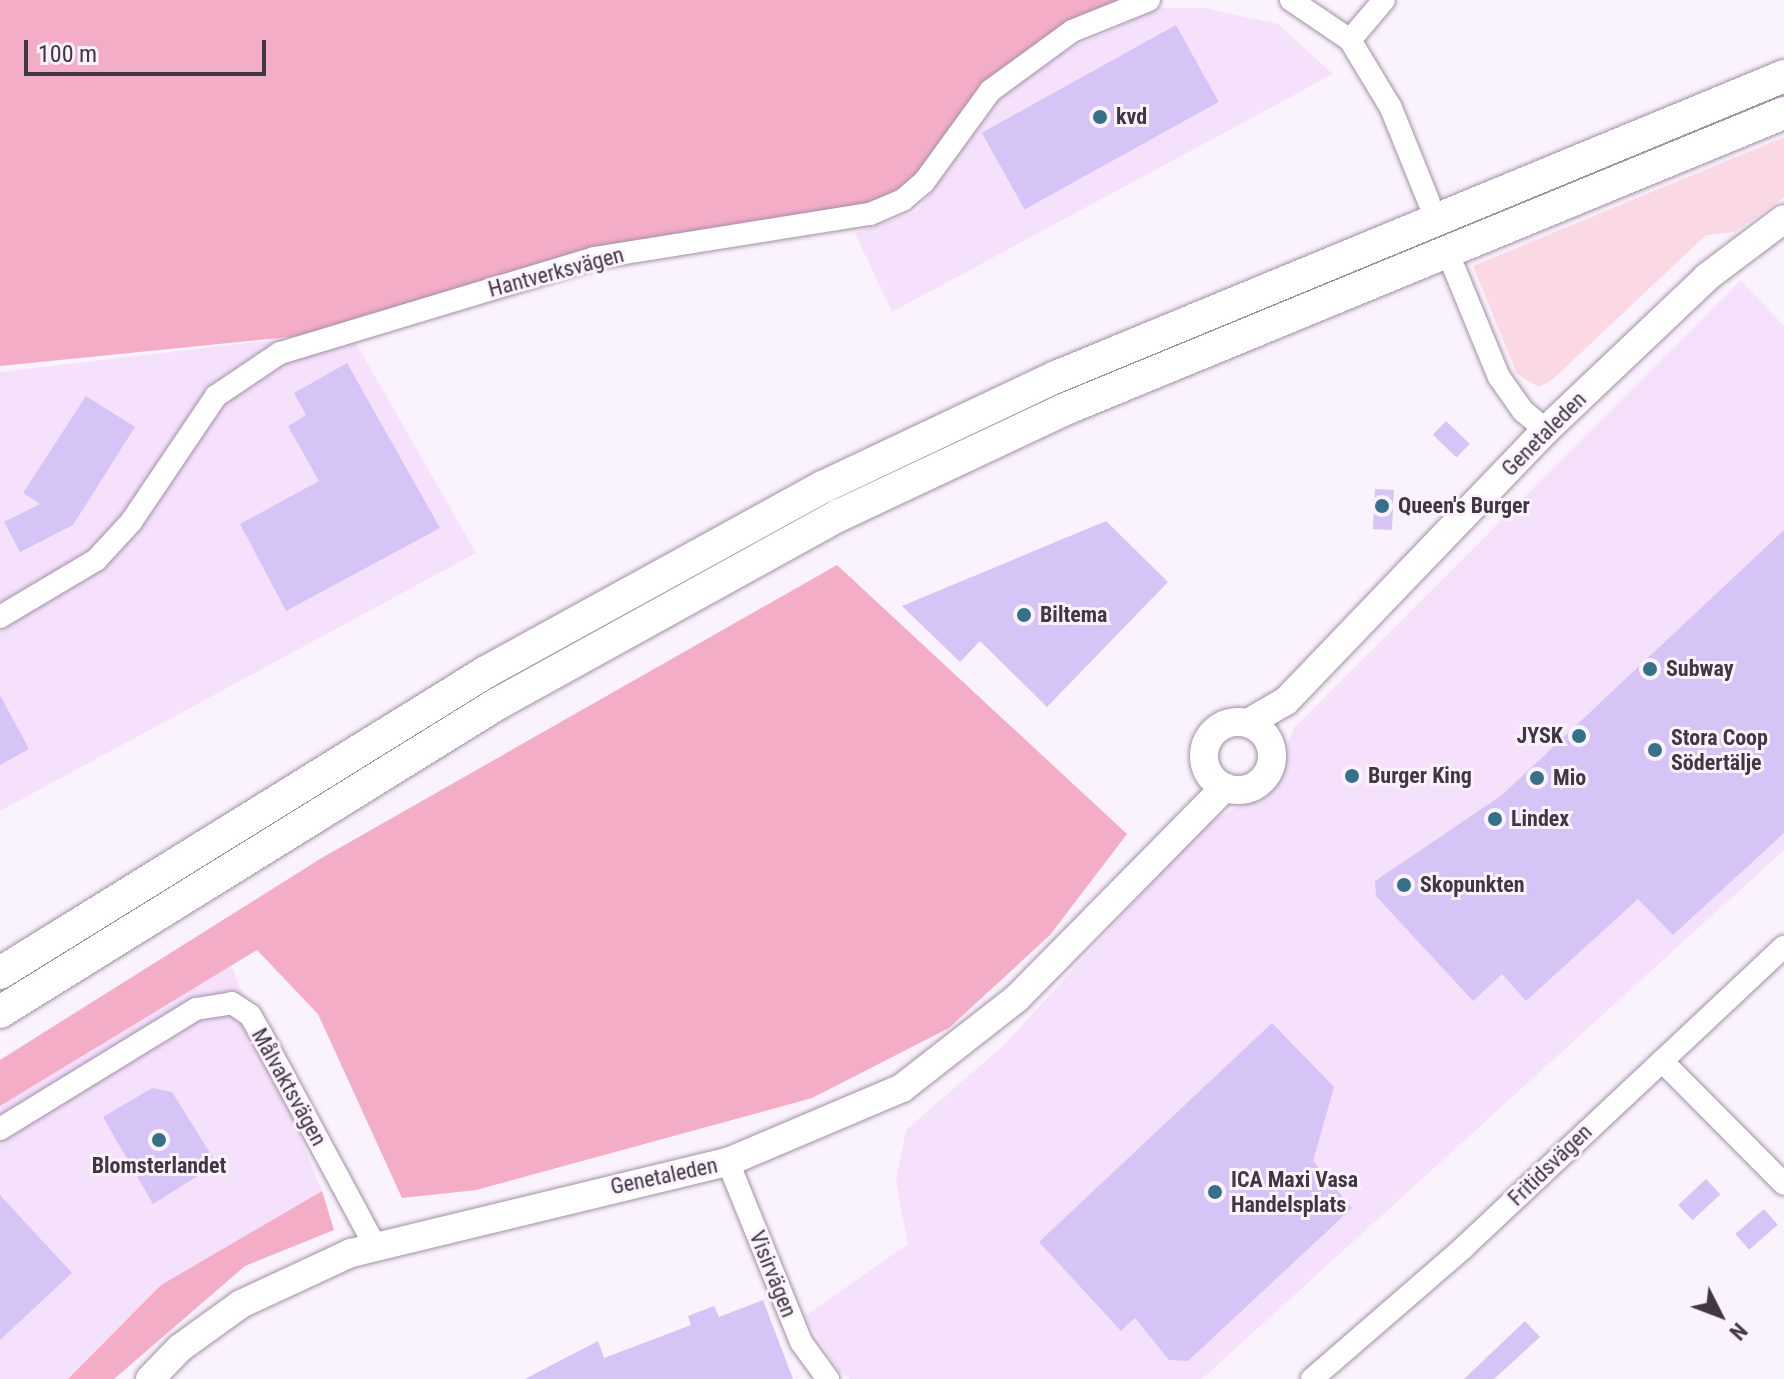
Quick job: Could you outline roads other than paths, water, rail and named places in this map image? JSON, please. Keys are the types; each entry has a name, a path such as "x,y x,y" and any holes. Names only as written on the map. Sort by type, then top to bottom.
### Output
{"highway":[{"path":"0,973 486,672 823,487 1056,377 1784,76"},
{"path":"0,1012 510,697 840,515 1145,376 1784,113"}],"main road":[{"name":"Genetaleden","path":"150,1379 180,1348 241,1304 374,1244 728,1162 902,1088 1017,998 1129,881 1216,779 1204,751 1212,733 1229,723 1258,732 1546,430 1707,277 1784,219"},
{"path":"1216,779 1246,788 1263,778 1272,760 1258,732"}],"street":[{"name":"Hantverksvägen","path":"0,617 96,560 131,522 216,396 280,353 594,258 870,214 903,200 924,182 990,91 1072,31 1149,0"},
{"path":"1291,0 1350,40 1391,108 1429,202"},
{"path":"1350,40 1384,0"},
{"path":"1454,268 1499,377 1523,411 1546,430"},
{"name":"Fritidsvägen","path":"1312,1379 1784,947"},
{"name":"Målvaktsvägen","path":"0,1129 196,1009 232,1003 250,1015 374,1244"},
{"path":"1662,1061 1782,1180"},
{"name":"Visirvägen","path":"728,1162 801,1342 828,1379"}],"place":[{"name":"kvd","path":"1100,117"},
{"name":"Queen's Burger","path":"1382,506"},
{"name":"Biltema","path":"1024,615"},
{"name":"Subway","path":"1650,669"},
{"name":"JYSK","path":"1579,736"},
{"name":"Stora Coop Södertälje","path":"1655,750"},
{"name":"Burger King","path":"1352,776"},
{"name":"Mio","path":"1537,778"},
{"name":"Lindex","path":"1495,819"},
{"name":"Skopunkten","path":"1404,885"},
{"name":"Blomsterlandet","path":"159,1140"},
{"name":"ICA Maxi Vasa Handelsplats","path":"1215,1192"}]}
